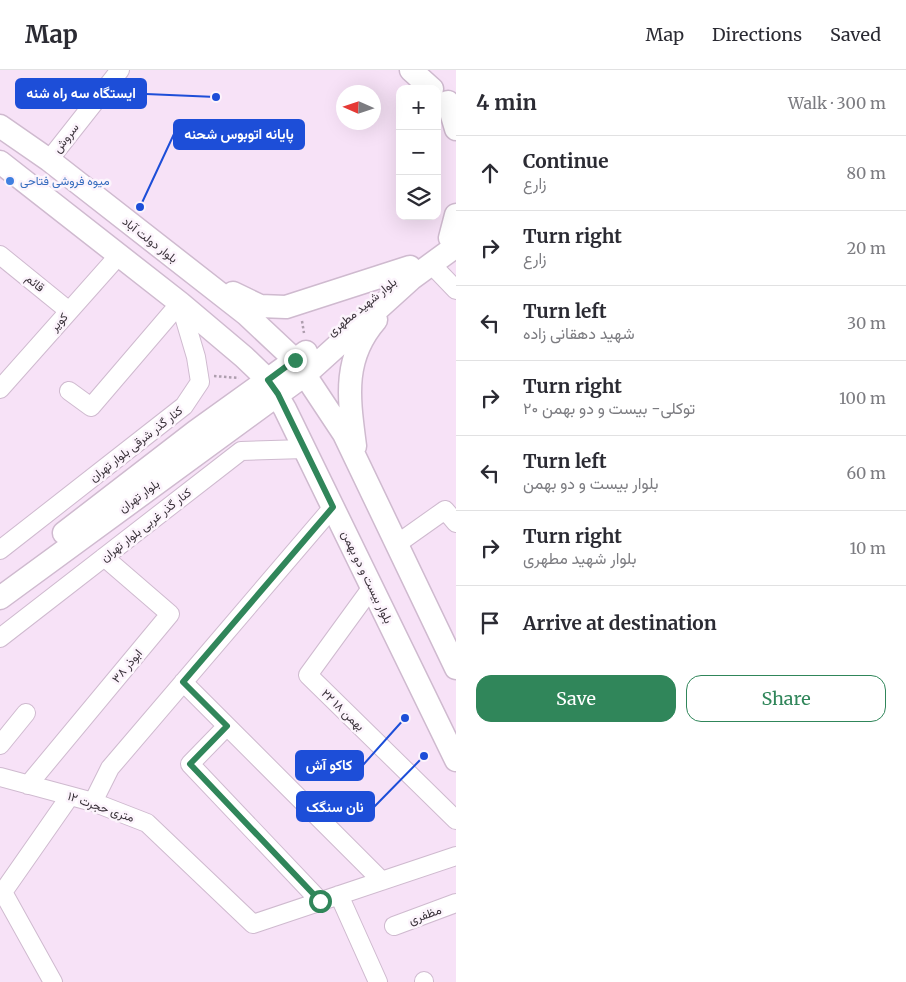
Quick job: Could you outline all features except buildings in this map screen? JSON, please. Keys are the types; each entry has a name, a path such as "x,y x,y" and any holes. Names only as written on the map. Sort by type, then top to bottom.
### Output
{"main road":[{"path":"411,70 443,98 456,129"},
{"name":"بلوار دولت آباد","path":"0,126 49,160 246,314 300,367"},
{"path":"0,162 180,303 244,357 273,387"},
{"path":"454,239 456,216"},
{"name":"بلوار شهید مطهری","path":"273,387 300,367 454,239"},
{"path":"198,277 260,306 286,307 419,269"},
{"path":"357,462 349,396 350,376 355,356 370,327 419,269"},
{"path":"300,367 344,434 456,668"},
{"name":"بلوار بیست و دو بهمن","path":"273,387 456,760"},
{"name":"بلوار تهران","path":"0,582 195,432 273,387"},
{"name":"بلوار تهران","path":"0,598 273,387"}],"street":[{"name":"سروش","path":"49,160 120,70"},
{"name":"قائم","path":"0,255 69,311"},
{"name":"کویر","path":"0,389 119,255"},
{"path":"419,269 456,290"},
{"path":"69,391 91,407 180,303"},
{"name":"کنار گذر شرقی بلوار تهران","path":"0,550 184,406 200,382 196,357 180,303"},
{"name":"کنار گذر غربی بلوار تهران","path":"0,638 241,451 305,449"},
{"path":"98,473 114,494"},
{"path":"93,802 110,768 333,507"},
{"path":"397,544 445,510 456,523"},
{"name":"۳۸ ابوذر","path":"28,785 170,614 104,557"},
{"name":"۲۲ بهمن ۱۸","path":"372,587 308,675 456,820"},
{"path":"183,682 382,880"},
{"path":"0,745 26,713"},
{"path":"227,726 190,764 320,901 456,856"},
{"name":"۱۲ متری حجرت","path":"0,777 93,802 146,823 253,924 320,901"},
{"path":"53,982 5,908 3,892 70,796"},
{"path":"339,895 378,982"},
{"name":"مظفری","path":"394,926 456,904"}],"place":[{"name":"ایستگاه سه راه شنه","path":"216,97"},
{"name":"میوه فروشی فتاحی","path":"10,181"},
{"name":"پایانه اتوبوس شحنه","path":"140,207"},
{"name":"کاکو آش","path":"405,718"},
{"name":"نان سنگک","path":"424,756"}],"route":[{"path":"295,360 268,380 278,394 333,507 183,682 227,726 190,764 320,901"}]}
